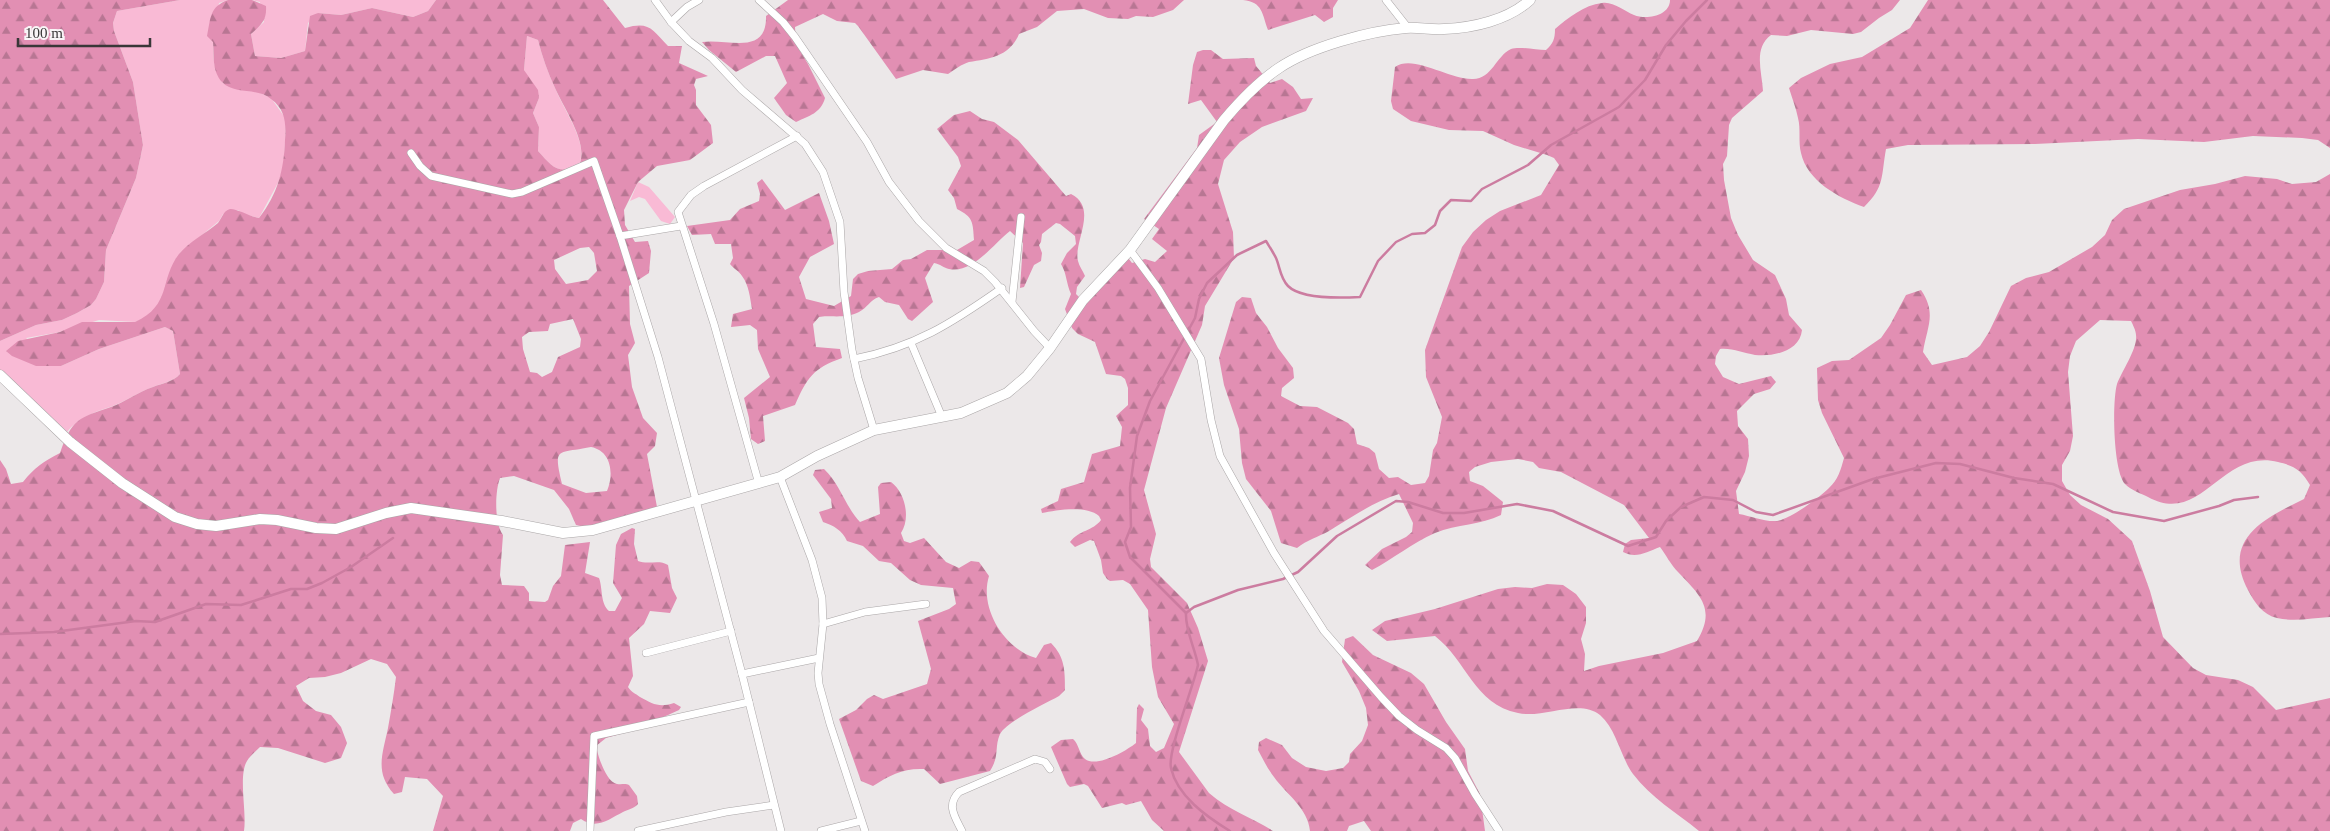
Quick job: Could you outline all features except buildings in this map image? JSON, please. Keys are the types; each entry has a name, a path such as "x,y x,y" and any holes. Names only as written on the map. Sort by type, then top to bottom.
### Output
{"main road":[{"path":"0,375 70,442 122,483 175,517 197,524 216,526 260,520 277,520 316,528 336,529 386,512 411,508 502,521 563,533 581,533 614,526 780,477 817,456 874,430 961,413 1007,393 1027,376 1050,348 1083,300 1130,250 1238,103 1278,68 1328,46 1359,36 1408,28 1444,29 1475,26 1503,16 1530,0"}],"street":[{"path":"655,0 671,22 689,41 712,58 742,90 796,136 815,157 823,172 840,222 844,292 854,359 874,430"},
{"path":"671,22 687,7 699,0"},
{"path":"759,0 783,22 795,37 867,142 890,182 919,221 946,248 984,271 1002,288 1034,331 1050,348"},
{"path":"1386,0 1408,28"},
{"path":"759,484 714,324 678,212 691,195 726,172 796,136"},
{"path":"411,153 423,170 431,176 512,194 522,192 594,161 658,357 731,631 781,831"},
{"path":"1012,302 1021,217"},
{"path":"620,236 681,226"},
{"path":"1130,250 1158,288 1201,359 1205,369 1210,412 1220,456 1274,553 1324,631 1381,697 1399,716 1446,748 1455,758 1499,831"},
{"path":"854,359 911,343 938,330 1002,288"},
{"path":"911,343 942,417"},
{"path":"780,477 812,560 822,598 823,624 819,658 819,684 865,831"},
{"path":"823,624 865,612 926,604"},
{"path":"646,653 731,631"},
{"path":"742,674 819,658"},
{"path":"590,831 594,736 749,702"},
{"path":"962,831 952,806 952,800 958,792 1035,759 1045,762 1050,769"},
{"path":"638,831 717,814 774,805"},
{"path":"821,831 861,820"}],"shaded area":[{"path":"180,0 228,0 219,3 214,34 213,54 218,74 223,83 256,91 271,98 286,119 284,165 279,181 259,218 244,214 238,210 223,214 219,221 180,253 160,302 143,319 135,322 99,320 60,332 26,338 61,366 99,349 165,327 173,331 180,374 177,377 87,416 67,432 0,370 0,341 36,325 62,320 91,305 96,299 104,282 106,250 136,178 143,145 133,82 114,31 113,23 117,11"},
{"path":"252,0 436,0 428,11 413,17 372,8 341,15 318,13 308,23 305,51 281,58 255,56 251,34 264,22 260,2"},
{"path":"527,36 538,40 550,76 579,138 581,158 578,167 564,170 559,169 551,165 538,151 539,127 533,113 539,98 524,70"},
{"path":"638,182 649,187 675,217 670,224 661,221 645,199 639,197 630,201"}],"green space":[{"path":"0,0 180,0 117,11 113,23 114,31 133,82 143,145 136,178 106,250 104,282 96,299 91,305 62,320 36,325 0,341"},
{"path":"228,0 252,0 266,6 263,22 251,34 255,56 281,58 305,51 310,16 318,13 341,15 372,8 413,17 428,11 436,0 603,0 625,28 645,26 654,31 668,46 682,46 679,63 708,76 696,79 694,85 696,105 711,125 713,143 690,160 657,166 638,182 624,210 625,225 635,242 648,241 651,251 649,273 629,286 630,324 635,343 628,355 632,387 643,418 657,433 655,446 647,454 657,507 585,527 576,525 569,509 554,490 514,476 500,478 497,491 498,523 503,535 500,575 502,585 524,586 529,593 529,601 545,602 548,600 553,586 561,576 565,545 590,542 585,573 599,578 604,604 609,611 615,611 622,598 613,583 616,545 621,534 632,528 635,529 634,544 638,561 661,562 668,565 672,588 677,598 670,613 650,611 644,624 629,638 633,676 628,687 632,692 653,703 664,705 674,703 681,707 679,710 635,730 606,738 596,746 609,779 617,784 629,785 637,796 638,804 633,808 603,822 592,824 581,819 573,823 570,831 433,831 443,796 427,779 405,777 402,792 394,794 384,778 382,754 396,677 387,664 371,659 341,673 309,678 296,686 303,701 316,711 331,715 341,727 347,743 341,758 325,763 278,748 260,747 248,759 244,768 244,831 0,831 0,460 6,469 11,484 23,482 40,465 60,453 68,433 78,421 147,389 171,381 180,374 173,331 165,327 99,349 61,366 36,366 12,356 6,351 18,341 60,332 82,322 135,322 155,308 179,254 218,223 226,211 232,209 259,218 266,209 279,181 281,171 285,134 284,118 276,103 265,95 227,86 219,78 214,63 213,42 207,36 212,14 217,6","holes":["527,36 538,40 550,76 579,138 581,158 578,167 564,170 559,169 551,165 538,151 539,127 533,113 539,98 538,90 524,70","589,247 594,253 597,271 588,280 566,284 555,269 554,260 580,248","573,319 581,339 580,347 558,357 552,372 542,377 537,373 530,372 523,349 522,337 529,332 548,331 550,324","591,447 603,453 610,464 611,471 607,491 586,493 562,484 558,457 565,452"]},
{"path":"788,0 1184,0 1173,10 1153,17 1108,18 1084,9 1057,11 1037,27 1019,34 1005,52 992,58 966,63 948,74 923,70 896,79 855,23 837,21 823,14 795,27 796,44 825,98 817,111 796,122 786,115 774,98 787,83 775,56 766,56 736,72 702,42 744,43 753,41 760,37 765,29 766,16"},
{"path":"1243,0 1338,0 1333,8 1333,17 1324,22 1315,15 1268,30 1263,14 1258,6 1250,1"},
{"path":"1670,0 1900,0 1892,10 1861,32 1853,34 1811,30 1787,36 1771,35 1765,40 1760,53 1763,91 1732,118 1729,125 1727,156 1723,164 1731,218 1738,235 1753,260 1775,275 1786,299 1789,315 1802,330 1800,337 1791,348 1778,354 1755,355 1720,349 1716,356 1715,364 1723,377 1739,384 1771,376 1776,382 1770,389 1754,394 1737,411 1738,426 1748,439 1749,456 1745,472 1736,491 1739,514 1767,521 1777,521 1797,512 1832,485 1844,458 1822,413 1818,400 1817,368 1832,361 1849,360 1881,338 1906,295 1921,290 1929,306 1930,313 1923,352 1932,365 1967,357 1980,346 1989,332 2011,286 2026,278 2049,272 2092,247 2105,235 2112,220 2124,209 2180,190 2215,184 2245,176 2277,179 2292,184 2316,182 2330,174 2330,617 2290,620 2267,614 2253,599 2241,572 2240,557 2244,544 2251,532 2275,514 2304,499 2310,485 2297,469 2278,462 2258,461 2241,466 2198,495 2183,502 2167,504 2148,497 2125,484 2121,477 2116,451 2114,405 2117,384 2135,346 2136,332 2131,321 2100,320 2076,341 2070,356 2068,372 2073,436 2070,451 2062,465 2062,481 2070,495 2081,505 2108,519 2132,541 2150,591 2163,637 2193,668 2206,675 2238,680 2253,687 2276,710 2330,698 2330,831 1699,831 1656,798 1640,783 1629,767 1606,721 1600,715 1582,708 1528,714 1503,708 1491,701 1481,691 1446,646 1435,636 1387,641 1372,630 1385,621 1435,609 1498,589 1532,588 1547,584 1563,585 1576,594 1586,607 1586,623 1581,639 1585,654 1584,671 1599,666 1663,653 1697,641 1703,630 1705,620 1703,604 1693,588 1673,566 1660,547 1637,555 1623,552 1625,544 1631,540 1649,538 1624,505 1561,472 1539,468 1533,462 1518,459 1491,462 1475,467 1469,472 1470,481 1483,486 1503,502 1501,515 1485,521 1435,533 1418,541 1372,570 1365,565 1382,549 1412,532 1413,523 1399,494 1389,497 1354,515 1297,548 1281,543 1271,511 1246,479 1242,463 1239,429 1224,385 1219,358 1236,302 1242,297 1251,298 1256,313 1293,368 1294,378 1282,388 1281,396 1300,406 1317,407 1348,423 1354,429 1357,444 1369,448 1375,453 1379,469 1389,478 1398,477 1411,485 1425,483 1429,476 1433,450 1437,443 1442,417 1426,377 1425,350 1462,247 1473,232 1486,220 1500,211 1541,195 1559,165 1554,158 1514,145 1483,131 1449,130 1411,121 1393,109 1391,101 1395,67 1403,64 1422,65 1453,76 1479,78 1485,75 1511,49 1546,50 1553,41 1555,29 1571,16 1589,6 1606,3 1634,15 1651,17 1666,10"},
{"path":"1928,0 2330,0 2330,148 2318,140 2253,136 2204,142 2138,139 2035,144 1908,145 1886,149 1879,187 1864,207 1844,199 1825,187 1804,163 1801,153 1799,122 1789,88 1801,78 1830,64 1862,57 1910,28"},
{"path":"1211,50 1223,59 1254,58 1256,66 1270,83 1282,79 1293,87 1301,99 1313,98 1306,111 1262,127 1240,142 1224,160 1218,184 1233,232 1234,258 1205,306 1202,325 1166,408 1144,490 1156,534 1150,559 1151,567 1187,603 1198,628 1208,661 1179,752 1209,793 1225,805 1273,831 1164,831 1152,820 1141,801 1102,808 1088,786 1084,784 1070,787 1067,784 1051,747 1061,740 1073,739 1083,757 1090,761 1104,760 1119,754 1136,743 1137,708 1139,704 1144,709 1141,720 1148,729 1150,746 1156,752 1164,748 1174,724 1158,697 1152,667 1148,610 1130,584 1123,580 1110,581 1107,579 1103,573 1101,560 1094,541 1090,540 1075,547 1070,542 1078,535 1098,524 1101,520 1099,516 1087,510 1079,509 1042,513 1041,509 1058,501 1061,489 1084,482 1092,454 1120,446 1122,427 1116,416 1128,405 1128,388 1125,379 1121,376 1106,374 1095,342 1078,334 1072,328 1065,309 1071,294 1061,264 1067,253 1076,244 1075,236 1056,223 1042,234 1039,245 1042,253 1041,261 1034,265 1024,287 1020,288 1023,243 1010,231 975,262 966,267 949,269 934,263 925,278 933,302 912,321 908,319 899,305 885,302 879,297 854,314 819,317 813,324 816,347 840,349 842,358 824,366 812,375 795,405 763,416 765,441 758,444 751,439 749,418 744,398 770,377 758,349 757,330 750,325 731,327 733,314 752,309 748,287 741,274 730,264 733,258 731,244 715,244 711,234 692,235 687,226 730,220 740,209 759,201 760,194 757,183 762,179 785,210 819,193 829,221 834,244 810,257 799,277 806,299 834,306 851,296 853,279 858,274 868,271 892,269 903,260 911,259 927,250 957,250 974,240 971,221 957,209 954,198 948,190 961,166 958,157 937,129 954,115 970,111 982,119 994,122 1018,140 1066,196 1071,194 1079,200 1084,216 1077,253 1079,265 1085,276 1077,287 1076,294 1080,298 1123,251 1132,263 1145,259 1155,262 1167,251 1152,239 1159,229 1144,219 1197,148 1199,135 1217,122 1201,100 1188,104 1193,65 1197,52"},
{"path":"824,469 830,475 860,522 880,514 878,487 881,483 891,482 900,492 905,506 906,520 901,533 904,541 910,543 924,538 946,562 959,568 971,561 979,562 989,576 987,588 991,614 1004,637 1024,653 1036,658 1044,645 1051,643 1056,648 1062,659 1065,690 1059,696 1018,718 1004,729 998,739 995,760 990,771 940,784 924,769 897,773 873,786 861,781 839,719 856,710 874,695 883,699 927,684 931,669 918,621 949,609 956,604 953,588 921,585 910,580 891,563 879,561 863,546 847,541 837,529 823,522 819,512 832,508 831,499 813,475 815,470"},
{"path":"1353,636 1373,655 1411,673 1424,684 1446,722 1465,749 1468,771 1480,794 1485,831 1371,831 1364,821 1349,826 1347,831 1310,831 1301,808 1267,767 1258,750 1259,742 1266,738 1282,745 1292,758 1306,767 1326,771 1343,768 1349,762 1350,754 1362,741 1368,725 1366,708 1359,691 1342,662 1345,639"}],"waterway":[{"path":"1230,831 1194,805 1186,797 1174,778 1171,768 1173,748 1198,665 1187,626 1186,613 1130,557 1125,542 1131,527 1130,488 1137,436 1150,401 1195,318 1199,299 1207,283 1237,255 1266,241 1276,258 1283,280 1294,290 1322,297 1360,297 1378,261 1396,242 1412,234 1425,233 1435,225 1440,211 1451,200 1471,201 1482,189 1528,165 1551,145 1619,107 1645,80 1666,45 1707,0"},
{"path":"1186,613 1194,607 1238,590 1283,579 1298,572 1337,536 1396,501 1408,502 1443,513 1464,513 1517,504 1553,511 1628,546 1656,537 1666,521 1681,507 1704,497 1733,500 1756,512 1773,515 1873,479 1936,463 1960,464 2014,478 2053,484 2113,512 2164,521 2234,500 2258,497"},
{"path":"0,634 54,632 136,621 155,622 206,604 241,605 291,589 307,589 351,567 393,538"}]}
